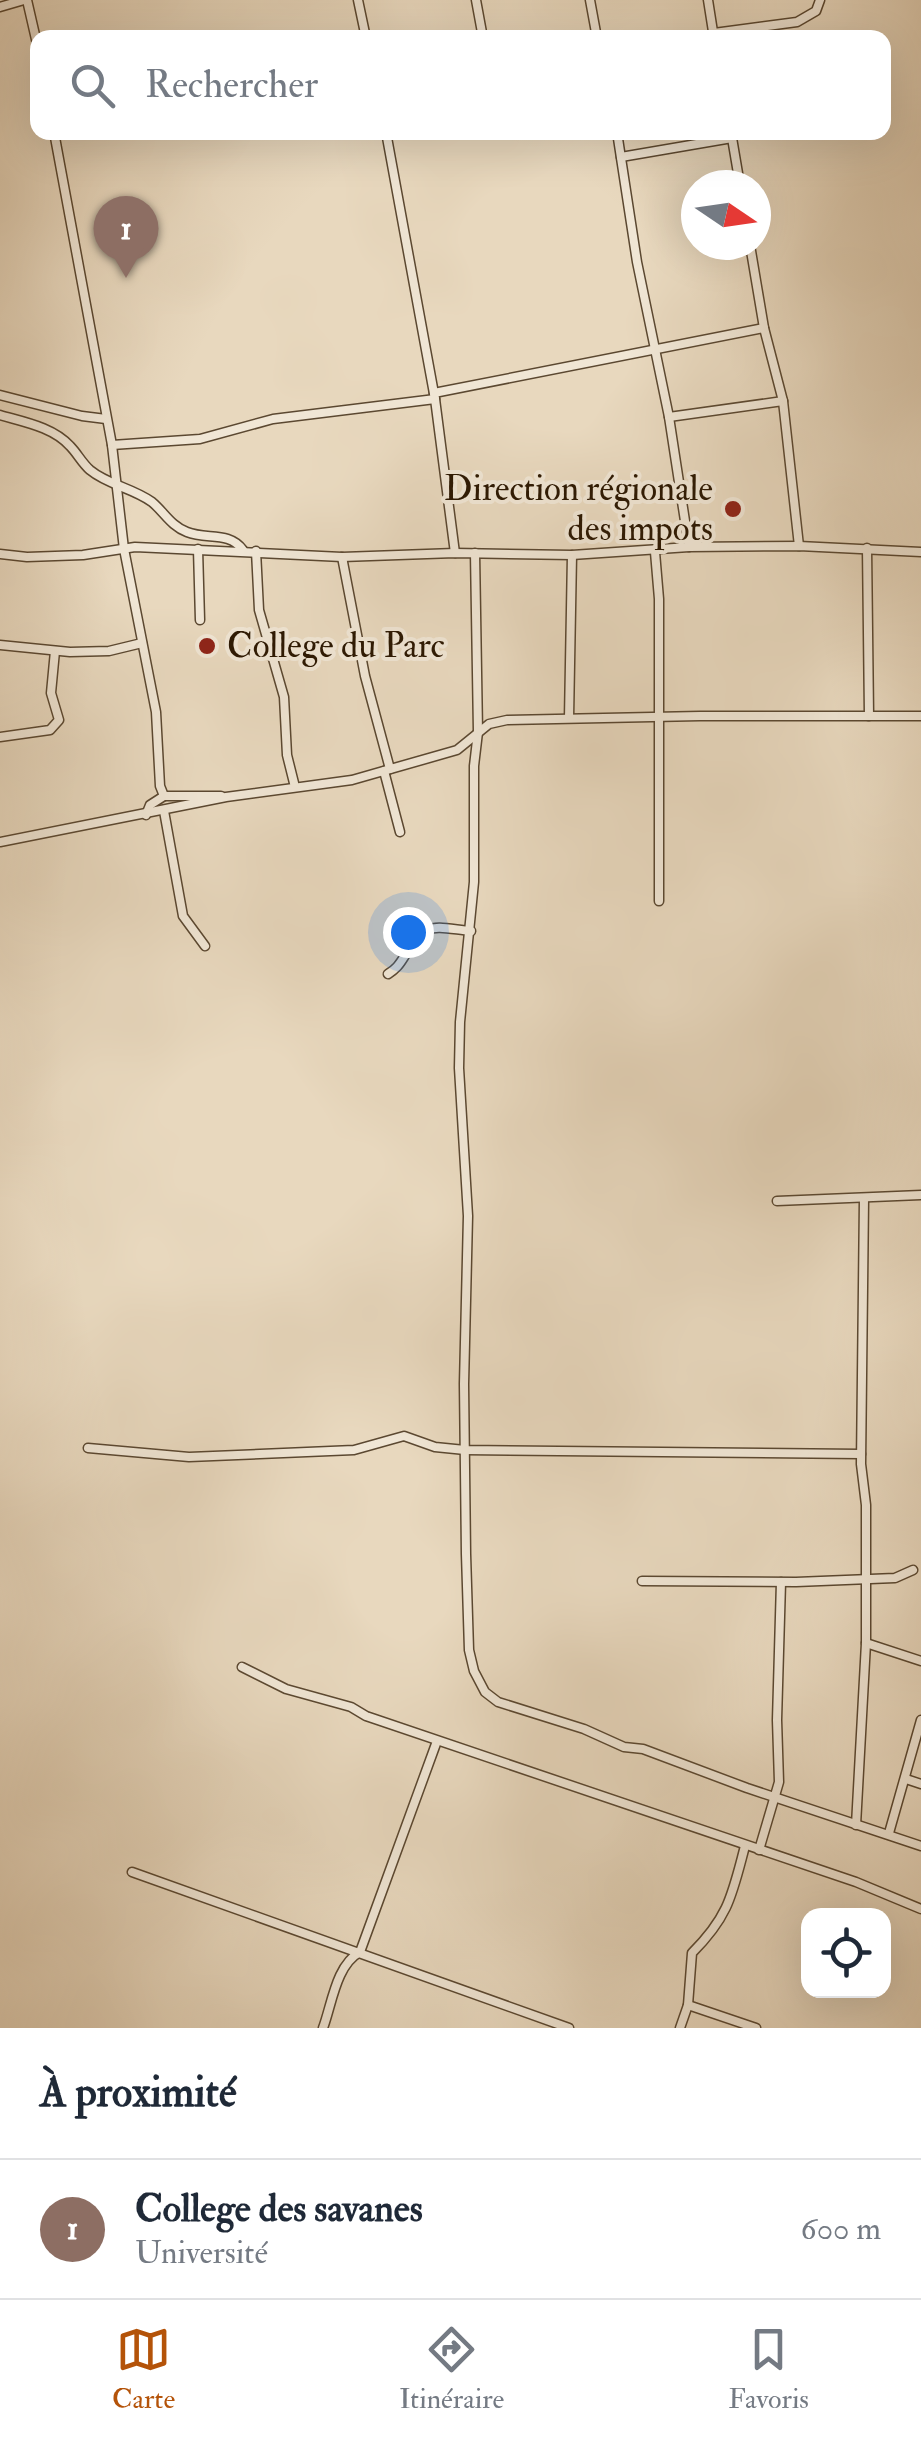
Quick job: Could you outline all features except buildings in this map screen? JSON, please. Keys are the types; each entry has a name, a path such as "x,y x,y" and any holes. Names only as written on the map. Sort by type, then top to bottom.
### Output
{"street":[{"path":"0,7 26,0 34,30"},
{"path":"358,0 364,30"},
{"path":"476,0 481,30"},
{"path":"590,0 596,30"},
{"path":"708,0 713,30"},
{"path":"746,30 797,22 816,11 820,0"},
{"path":"55,140 112,445 124,549 156,712 160,786 164,796"},
{"path":"387,140 435,396 455,553"},
{"path":"618,140 689,548"},
{"path":"621,157 707,140"},
{"path":"733,140 738,170"},
{"path":"753,260 764,328 784,401 799,546"},
{"path":"112,445 200,438 274,419 435,396 764,328"},
{"path":"0,395 106,419"},
{"path":"669,417 784,401"},
{"path":"0,416 38,426 67,442 90,469 156,505 166,519 188,533 226,537 244,550"},
{"path":"0,554 56,557 124,549 244,550 342,557 455,553 572,555 799,546 921,552"},
{"path":"867,548 869,716"},
{"path":"198,550 200,620"},
{"path":"256,551 259,610 284,697 287,755 295,787"},
{"path":"655,552 659,599 659,901"},
{"path":"474,553 478,732 471,932 461,1007 459,1068 468,1216 464,1450 469,1650 474,1670 485,1692 498,1702 921,1846"},
{"path":"570,718 572,555"},
{"path":"342,557 400,832"},
{"path":"0,644 54,651 109,650 142,643"},
{"path":"0,737 56,726 51,693 54,651"},
{"path":"0,842 226,797 352,780 457,750 489,724 507,720 921,716"},
{"path":"146,815 150,804 164,796 226,797"},
{"path":"164,811 184,916 205,946"},
{"path":"388,974 397,969 417,935 433,927 471,932"},
{"path":"778,1201 921,1195"},
{"path":"856,1825 866,1644 866,1505 861,1454 864,1198"},
{"path":"88,1448 189,1457 354,1450 404,1436 435,1447 464,1450 861,1454"},
{"path":"642,1581 895,1578 913,1570"},
{"path":"759,1850 780,1782 777,1720 781,1582"},
{"path":"866,1644 921,1661"},
{"path":"242,1667 286,1689 351,1707 366,1716 856,1882 921,1909"},
{"path":"889,1833 921,1720"},
{"path":"324,2028 344,1967 360,1952 437,1740"},
{"path":"906,1779 921,1784"},
{"path":"680,2028 688,2005 692,1953 717,1928 732,1894 744,1846"},
{"path":"132,1872 568,2028"},
{"path":"688,2005 756,2028"}],"place":[{"name":"College des savanes","path":"126,278"},
{"name":"Direction régionale des impots","path":"733,509"},
{"name":"College du Parc","path":"207,646"}]}
